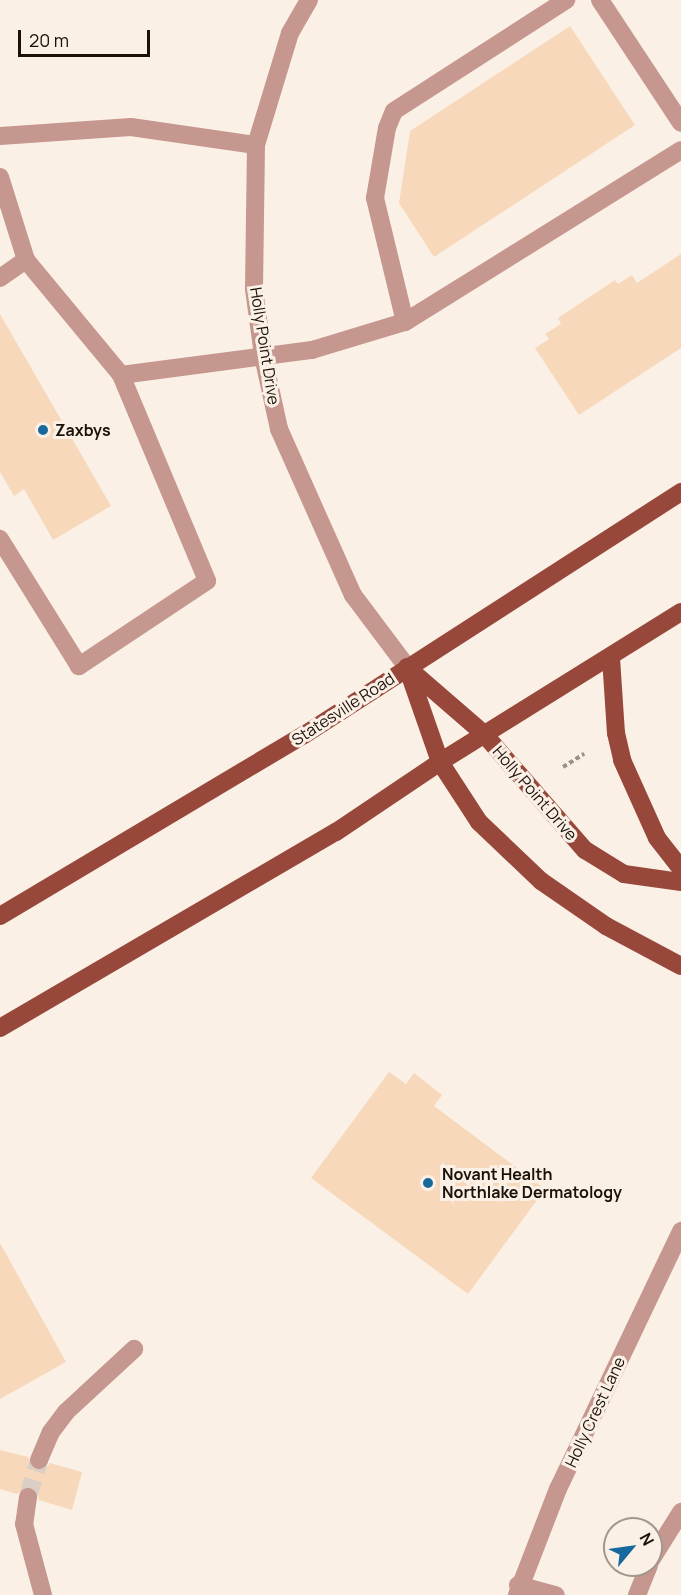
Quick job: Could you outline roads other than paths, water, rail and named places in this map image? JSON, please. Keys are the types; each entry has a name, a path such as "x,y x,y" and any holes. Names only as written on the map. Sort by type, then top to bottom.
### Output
{"main road":[{"name":"Statesville Road","path":"0,916 304,735 681,492"},
{"path":"0,1028 344,827 440,762 611,658 681,612"},
{"path":"611,658 616,733 622,760 657,838 681,869"},
{"name":"Holly Point Drive","path":"407,667 484,734 585,850 624,874 681,882"},
{"name":"Holly Point Drive","path":"407,667 440,762 478,822 541,880 606,926 681,966"}],"street":[{"name":"Holly Point Drive","path":"309,0 290,33 256,145 254,289 263,356 279,429 353,595 407,667"},
{"path":"405,322 375,198 387,128 394,111 566,0"},
{"path":"600,0 681,123"},
{"path":"0,136 131,127 256,145"},
{"path":"121,375 312,350 405,322 681,150"},
{"path":"0,177 26,260 121,375 207,581 79,666 0,539"},
{"path":"0,278 26,260"},
{"name":"Holly Crest Lane","path":"518,1590 558,1489 681,1231"},
{"path":"39,1460 51,1432 66,1412 134,1349"},
{"path":"28,1497 24,1524 44,1595"},
{"path":"663,1541 681,1512"},
{"path":"637,1595 644,1577"},
{"path":"518,1590 556,1595"}],"tunnel":[{"path":"28,1497 39,1460"}],"place":[{"name":"Zaxbys","path":"43,430"},
{"name":"Novant Health Northlake Dermatology","path":"428,1183"}]}
